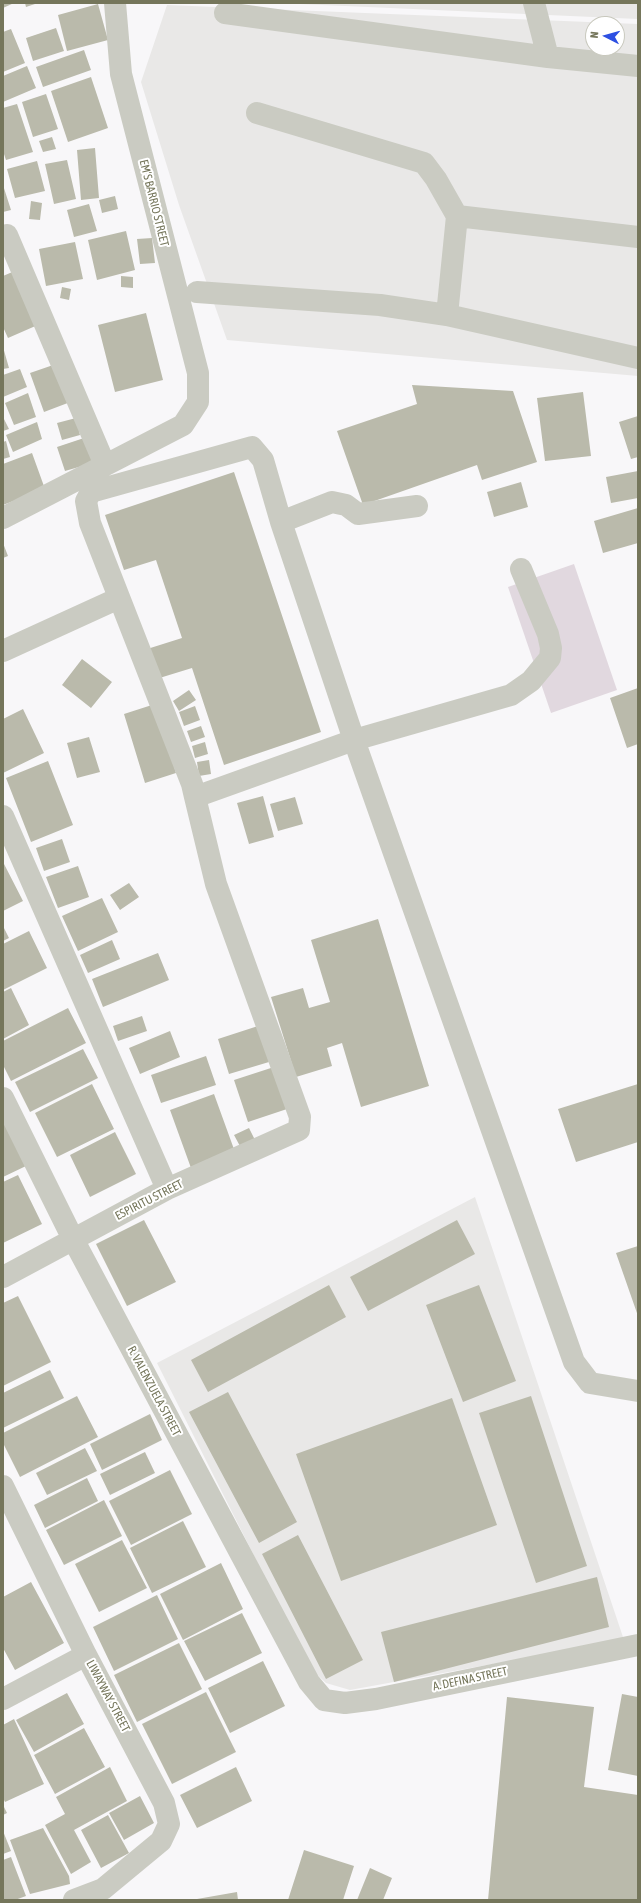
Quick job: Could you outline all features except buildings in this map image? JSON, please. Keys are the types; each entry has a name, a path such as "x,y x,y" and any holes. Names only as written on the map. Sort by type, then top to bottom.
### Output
{"street":[{"name":"EM’S BARRIO STREET","path":"105,465 183,425 198,402 198,373 121,74 115,3"},
{"path":"534,3 548,57"},
{"path":"224,13 548,57 638,66"},
{"path":"257,113 424,163 436,178 457,216 447,315"},
{"path":"457,216 638,237"},
{"path":"3,518 105,465 7,235"},
{"path":"197,292 380,304 447,315 638,358"},
{"path":"521,569 548,634 551,648 550,658 530,681 511,695 354,740 195,797 192,784 90,523 86,501 91,492 252,447 264,460 281,522 354,740 574,1362 590,1383 638,1391"},
{"path":"281,522 332,502 346,505 358,514 417,506"},
{"path":"3,651 119,598"},
{"name":"ESPIRITU STREET","path":"3,1277 167,1189 299,1130 300,1117 216,884 195,797"},
{"path":"3,816 167,1189"},
{"name":"R. VALENZUELA STREET","path":"3,1098 73,1239 309,1682"},
{"name":"LIWAYWAY STREET","path":"4,1489 86,1655 164,1803 169,1824 160,1841 104,1894 74,1900"},
{"name":"A. DEFINA STREET","path":"309,1682 324,1700 345,1704 376,1699 638,1645"},
{"path":"3,1699 86,1655"}],"shaded area":[{"path":"298,3 638,3 638,19 625,18 625,16 585,17"},
{"path":"167,5 585,22 585,56 625,56 625,23 638,24 638,376 227,340 179,205 141,82"},
{"path":"574,564 617,690 551,713 508,587"},
{"path":"475,1197 624,1640 350,1690 326,1683 311,1669 157,1363"}]}
